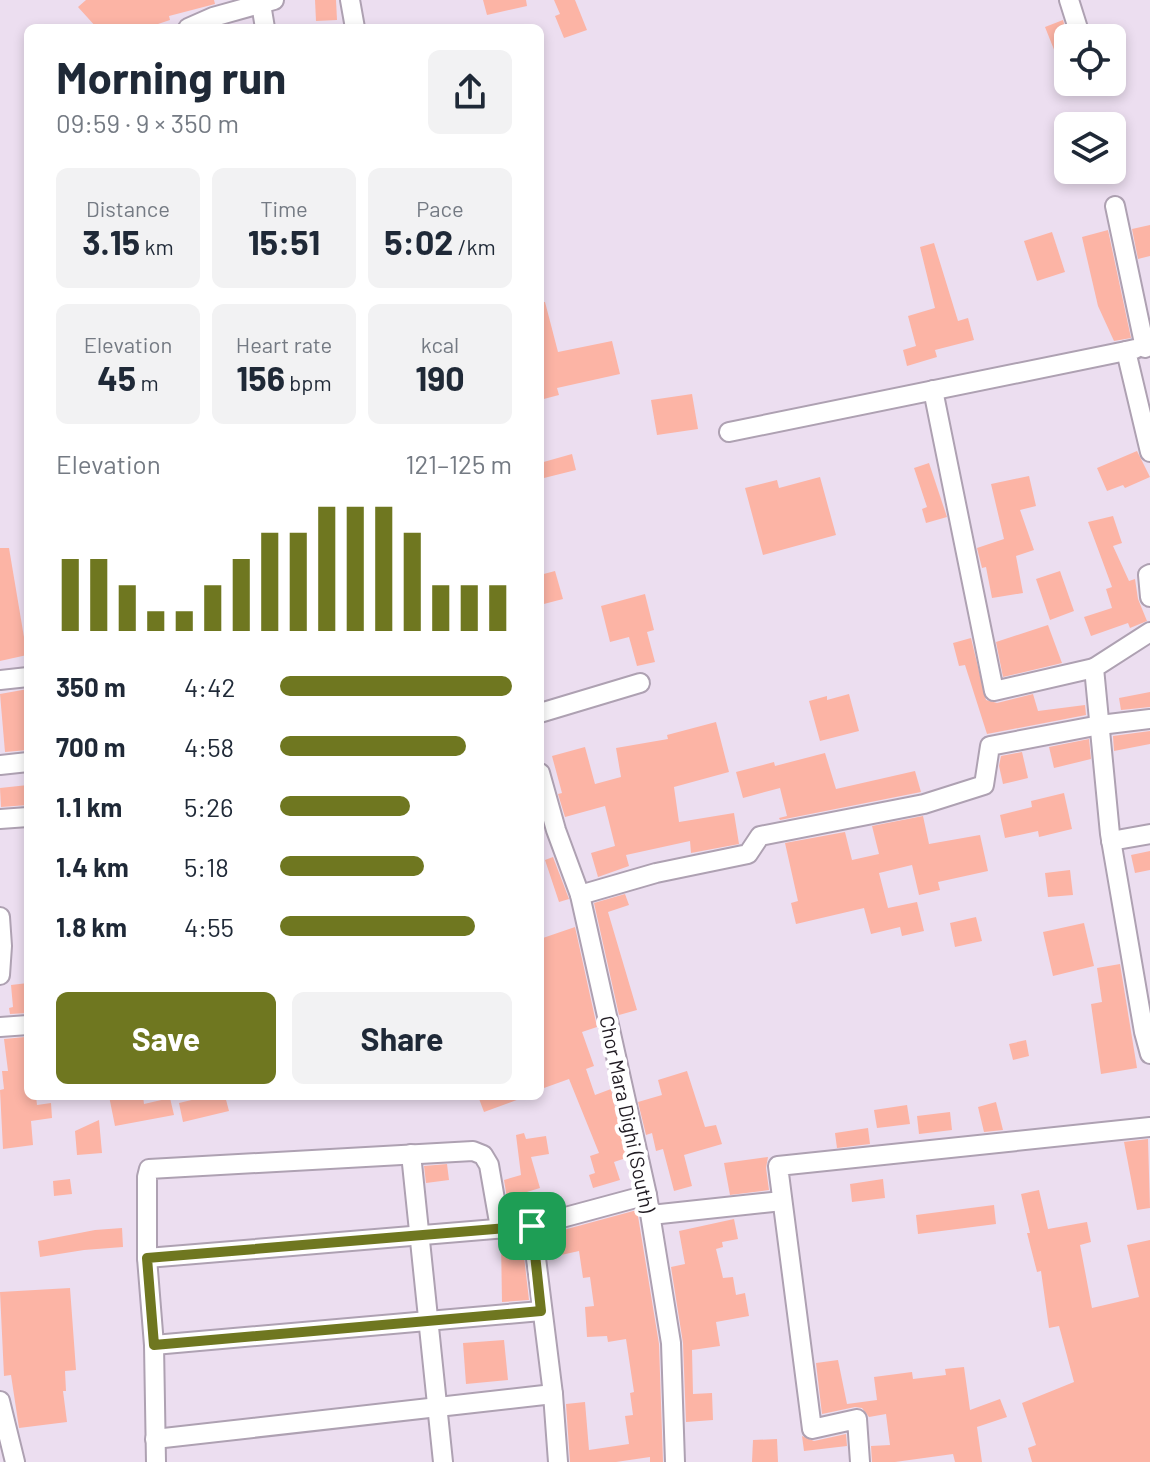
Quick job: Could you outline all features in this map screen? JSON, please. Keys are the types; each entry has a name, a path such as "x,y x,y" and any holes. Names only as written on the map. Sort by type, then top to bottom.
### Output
{"street":[{"path":"350,0 354,24"},
{"path":"1069,0 1077,24"},
{"path":"220,22 268,2 265,24"},
{"path":"1115,206 1140,348 1150,452"},
{"path":"729,432 1140,348"},
{"path":"933,390 994,691 1094,668 1150,632"},
{"path":"1150,574 1150,597"},
{"path":"1094,668 1111,841 1150,1054"},
{"path":"0,680 24,677"},
{"path":"544,712 640,683"},
{"path":"580,895 656,873 748,854 760,836 924,804 984,785 990,746 1100,725 1150,719"},
{"path":"0,765 24,762"},
{"name":"Chor Mara Dighi (South)","path":"544,803 548,833 580,895 651,1215 671,1343 675,1462"},
{"path":"0,819 24,817"},
{"path":"1111,841 1150,834"},
{"path":"0,917 0,975"},
{"path":"0,1027 24,1025"},
{"path":"860,1462 857,1419 812,1429 778,1166 1150,1127"},
{"path":"156,1462 154,1345 147,1258 149,1169 473,1151 483,1155 489,1165 500,1228"},
{"path":"411,1154 443,1462"},
{"path":"147,1258 532,1226 647,1195"},
{"path":"651,1215 782,1201"},
{"path":"532,1226 553,1394 558,1462"},
{"path":"154,1345 541,1311"},
{"path":"155,1439 553,1394"},
{"path":"0,1401 15,1462"}],"building":[{"path":"86,0 214,0 215,4 169,16 170,20 158,24 93,24 78,7"},
{"path":"315,0 336,0 337,20 316,21"},
{"path":"483,0 526,0 527,6 487,15"},
{"path":"554,0 575,0 587,30 564,38 555,16 560,14"},
{"path":"1063,20 1064,24 1054,24 1054,50 1045,27"},
{"path":"1150,225 1150,256 1138,259 1132,229"},
{"path":"1108,230 1131,338 1114,341 1098,306 1082,237"},
{"path":"1052,232 1065,272 1037,281 1024,241"},
{"path":"934,243 958,321 968,318 974,340 935,350 937,357 907,366 903,350 916,346 908,316 935,308 920,247"},
{"path":"544,302 558,352 612,341 620,374 557,388 559,395 544,399"},
{"path":"692,394 698,429 657,435 651,400"},
{"path":"1137,451 1150,477 1125,488 1123,485 1107,491 1097,468"},
{"path":"572,454 576,470 544,478 544,462"},
{"path":"929,463 947,517 926,523 922,509 927,507 914,468"},
{"path":"1029,476 1036,506 1020,510 1034,550 1016,556 1023,593 992,598 986,567 982,568 977,548 1004,539 991,484"},
{"path":"820,477 836,535 763,555 745,488 777,480 779,488"},
{"path":"1113,516 1122,543 1113,546 1129,581 1135,579 1138,599 1147,621 1130,628 1128,623 1091,636 1084,617 1112,608 1106,589 1112,587 1088,522"},
{"path":"0,548 9,548 24,637 24,656 0,661"},
{"path":"555,571 563,599 544,604 544,574"},
{"path":"1060,571 1074,611 1050,620 1036,579"},
{"path":"645,594 654,630 647,632 655,662 637,666 629,637 610,642 601,606"},
{"path":"1048,625 1062,663 1003,677 996,642"},
{"path":"971,638 986,700 997,703 1033,694 1038,711 1085,705 1086,715 987,734 965,665 959,666 953,643"},
{"path":"24,690 24,750 5,752 0,694"},
{"path":"1150,692 1150,707 1121,710 1119,698"},
{"path":"849,694 859,731 820,741 809,701"},
{"path":"716,722 729,772 674,787 679,822 734,813 739,844 691,853 690,841 626,855 629,866 598,877 591,853 615,846 605,806 565,817 552,756 585,747 595,784 621,777 616,748 668,739 667,735"},
{"path":"1150,731 1150,744 1114,751 1113,736"},
{"path":"1089,739 1091,759 1054,768 1049,747"},
{"path":"1022,752 1028,778 1003,784 999,766 1001,756"},
{"path":"825,753 836,789 915,771 921,792 780,820 787,816 780,788 743,798 736,772"},
{"path":"24,785 24,805 1,807 0,788"},
{"path":"1064,793 1072,829 1039,837 1038,831 1005,838 1000,815 1032,807 1031,801"},
{"path":"923,816 929,844 980,835 988,871 938,882 940,890 919,895 912,865 879,873 888,908 917,902 924,931 902,936 900,927 871,934 864,908 796,924 791,903 798,901 785,843 845,832 852,860 879,854 872,826"},
{"path":"1150,851 1150,870 1135,873 1131,855"},
{"path":"553,857 569,899 559,902 545,860"},
{"path":"1070,870 1073,895 1048,897 1045,873"},
{"path":"625,894 629,905 608,912 637,1010 619,1015 594,903"},
{"path":"976,917 982,941 955,947 950,923"},
{"path":"1084,923 1094,966 1053,976 1043,932"},
{"path":"575,927 597,1027 582,1032 594,1066 586,1069 595,1095 611,1089 626,1158 614,1162 620,1180 593,1188 589,1175 595,1173 590,1156 599,1153 569,1079 544,1088 544,938"},
{"path":"1120,964 1137,1068 1101,1074 1091,1004 1102,1002 1097,968"},
{"path":"24,983 24,1013 10,1014 9,1008 13,1007 11,985"},
{"path":"24,1037 24,1100 36,1100 37,1105 51,1103 52,1118 31,1121 33,1145 3,1149 0,1090 4,1089 2,1071 8,1071 4,1039"},
{"path":"1026,1040 1029,1056 1013,1060 1009,1044"},
{"path":"687,1071 705,1127 716,1125 722,1144 684,1155 692,1186 674,1191 663,1149 656,1151 652,1133 646,1135 638,1102 662,1095 658,1080"},
{"path":"110,1100 144,1100 144,1104 170,1100 174,1115 115,1126"},
{"path":"226,1100 229,1111 183,1122 179,1103"},
{"path":"480,1100 517,1100 484,1112"},
{"path":"996,1102 1003,1130 984,1132 978,1107"},
{"path":"907,1105 910,1124 877,1128 874,1110"},
{"path":"950,1112 952,1130 919,1134 917,1116"},
{"path":"99,1120 102,1153 77,1155 75,1131"},
{"path":"868,1128 870,1144 837,1148 835,1133"},
{"path":"524,1133 526,1139 546,1136 549,1154 531,1157 540,1188 517,1195 523,1215 510,1216 504,1180 521,1175 516,1135"},
{"path":"1148,1139 1150,1208 1137,1210 1124,1142 1115,1143"},
{"path":"768,1157 769,1190 730,1195 724,1163"},
{"path":"447,1164 449,1180 426,1183 424,1166"},
{"path":"70,1179 72,1194 54,1196 53,1181"},
{"path":"883,1179 885,1198 852,1202 850,1184"},
{"path":"1039,1190 1048,1229 1087,1222 1091,1242 1080,1245 1092,1308 1139,1297 1127,1245 1150,1240 1150,1462 1032,1462 1028,1448 1036,1445 1022,1403 1074,1382 1059,1326 1049,1328 1041,1271 1037,1272 1027,1233 1030,1233 1021,1194"},
{"path":"994,1205 996,1224 918,1234 916,1215"},
{"path":"637,1210 659,1344 663,1462 650,1462 650,1457 616,1462 570,1462 566,1404 585,1402 589,1450 629,1444 625,1416 633,1415 630,1393 634,1392 626,1339 608,1342 607,1336 587,1337 585,1307 594,1306 590,1277 583,1278 579,1251 561,1255 556,1232"},
{"path":"734,1219 738,1239 722,1242 723,1247 716,1249 723,1278 733,1277 736,1295 745,1293 749,1316 716,1322 720,1346 692,1350 693,1394 712,1393 713,1420 686,1422 683,1343 671,1267 685,1264 679,1231"},
{"path":"122,1228 123,1247 40,1257 38,1241"},
{"path":"522,1239 529,1300 502,1302 501,1241"},
{"path":"70,1288 76,1370 65,1371 66,1391 63,1391 67,1422 19,1428 11,1375 4,1376 0,1292"},
{"path":"504,1340 508,1380 466,1384 463,1343"},
{"path":"838,1360 847,1404 877,1400 874,1377 912,1372 913,1379 946,1375 945,1369 964,1367 970,1410 1000,1399 1007,1417 977,1427 982,1462 955,1462 953,1454 872,1462 871,1446 890,1445 886,1414 869,1417 862,1408 855,1407 822,1414 816,1363"},
{"path":"846,1434 847,1446 804,1451 802,1436 814,1441"},
{"path":"777,1439 778,1462 752,1462 753,1440"}],"route":[{"path":"532,1226 541,1311 154,1345 147,1258 532,1226"}]}
